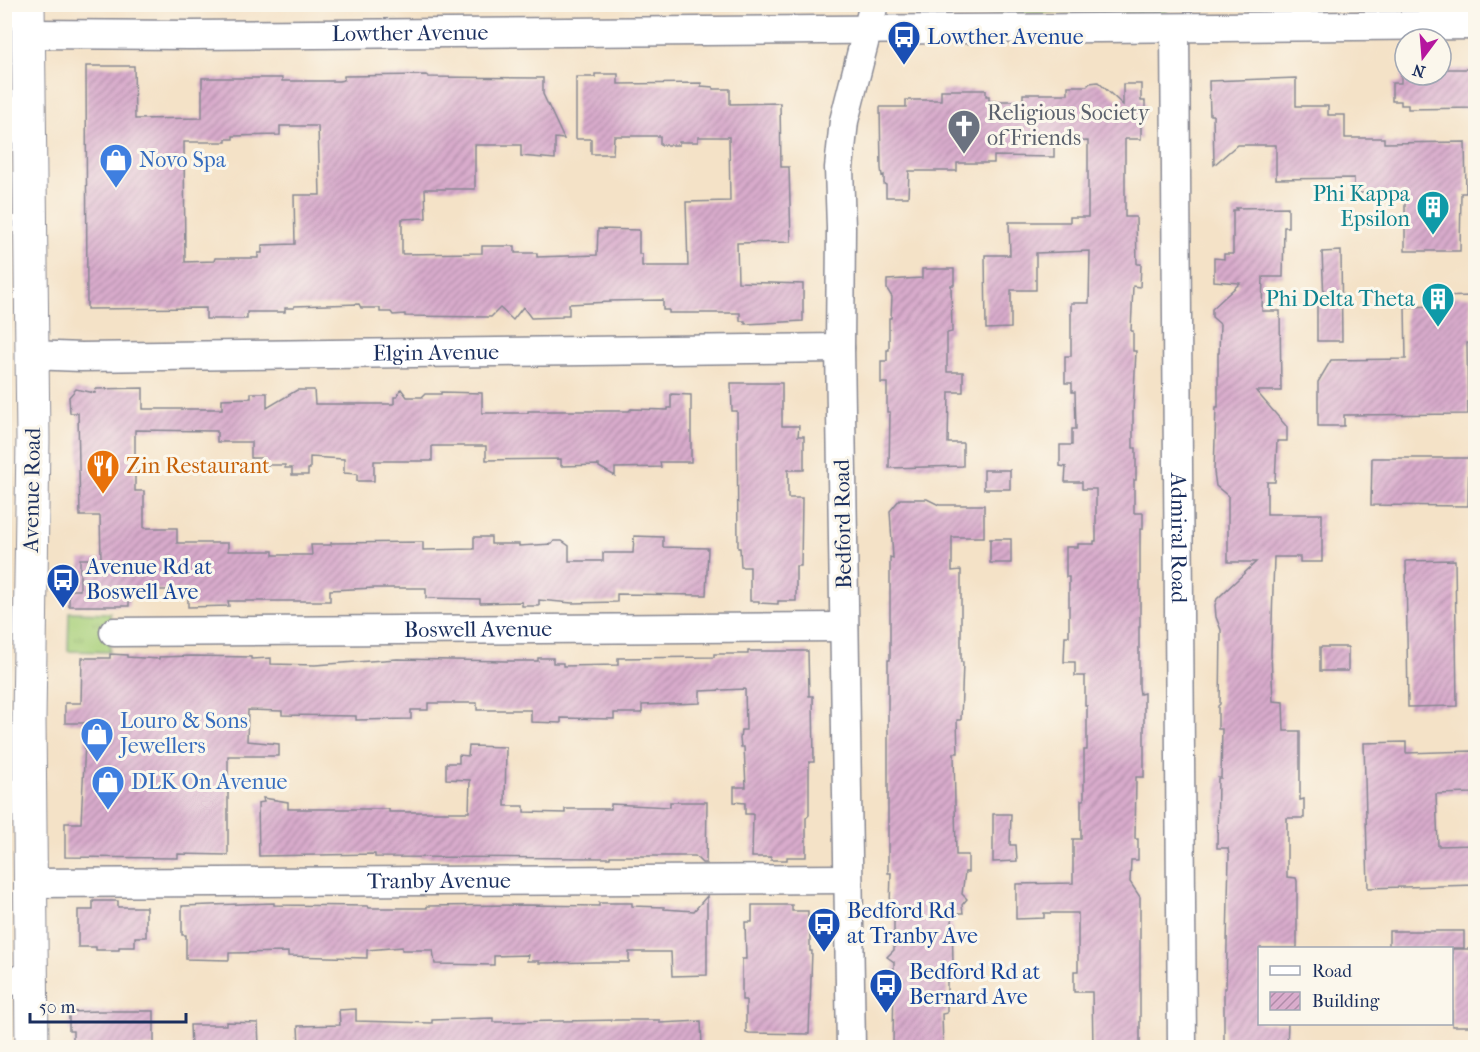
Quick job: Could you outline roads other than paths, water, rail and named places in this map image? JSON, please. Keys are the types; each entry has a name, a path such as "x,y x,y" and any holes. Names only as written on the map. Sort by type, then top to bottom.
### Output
{"main road":[{"name":"Avenue Road","path":"28,19 33,449 29,713 31,883 18,980 32,1047"}],"street":[{"name":"Lowther Avenue","path":"28,19 191,35 871,18 1175,28 1476,25"},
{"name":"Bedford Road","path":"850,1047 840,348 842,228 839,168 844,121 871,18"},
{"name":"Admiral Road","path":"1175,28 1182,1047"},
{"name":"Elgin Avenue","path":"31,355 840,348"},
{"name":"Boswell Avenue","path":"114,632 844,627"},
{"name":"Tranby Avenue","path":"31,883 847,879"}],"place":[{"name":"Lowther Avenue","path":"904,66"},
{"name":"Religious Society of Friends","path":"964,155"},
{"name":"Novo Spa","path":"116,189"},
{"name":"Phi Kappa Epsilon","path":"1433,236"},
{"name":"Phi Delta Theta","path":"1438,328"},
{"name":"Zin Restaurant","path":"103,495"},
{"name":"Avenue Rd at Boswell Ave","path":"63,609"},
{"name":"Louro & Sons Jewellers","path":"97,763"},
{"name":"DLK On Avenue","path":"108,811"},
{"name":"Bedford Rd at Tranby Ave","path":"824,953"},
{"name":"Bedford Rd at Bernard Ave","path":"886,1014"}]}
